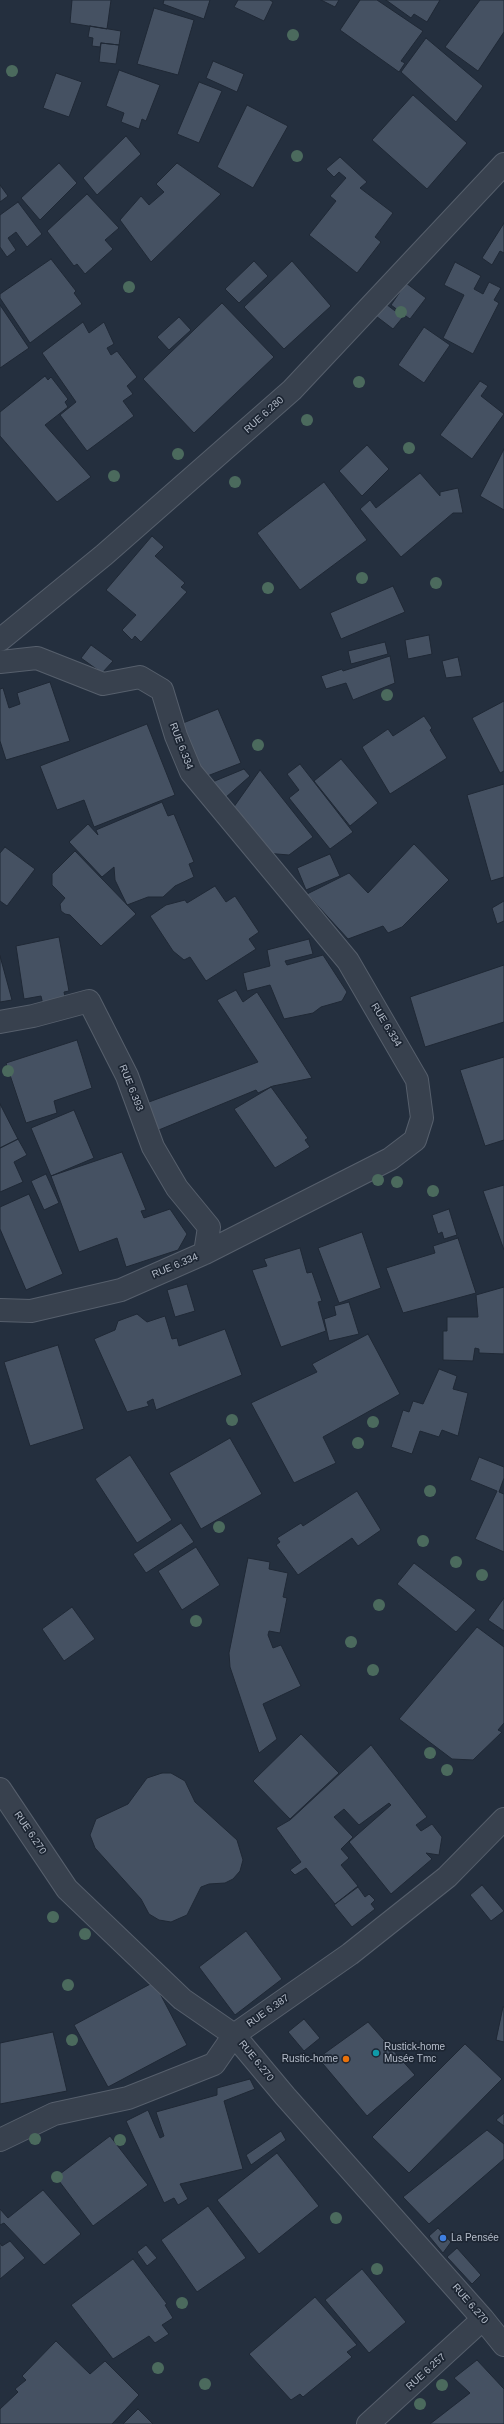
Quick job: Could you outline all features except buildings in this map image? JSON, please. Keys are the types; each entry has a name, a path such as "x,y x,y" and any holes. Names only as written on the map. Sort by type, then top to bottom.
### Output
{"street":[{"name":"RUE 6.280","path":"0,640 104,555 292,390 504,164"},
{"name":"RUE 6.334","path":"0,662 37,658 103,684 140,678 162,690 176,736 191,772 348,961 417,1080 422,1118 415,1140 390,1160 205,1253 120,1290 31,1311 0,1310"},
{"name":"RUE 6.393","path":"0,1022 33,1016 89,1001 127,1076 152,1147 177,1188 209,1227 205,1253"},
{"name":"RUE 6.270","path":"0,1789 68,1889 182,1999 234,2035 285,2096 483,2319 504,2345"},
{"name":"RUE 6.387","path":"0,2140 54,2114 128,2098 214,2064 234,2035 350,1954 447,1877 504,1820"},
{"name":"RUE 6.257","path":"368,2424 483,2319"}],"place":[{"name":"Rustick-home Musée Tmc","path":"376,2053"},
{"name":"Rustic-home","path":"346,2059"},
{"name":"La Pensée","path":"443,2238"}]}
